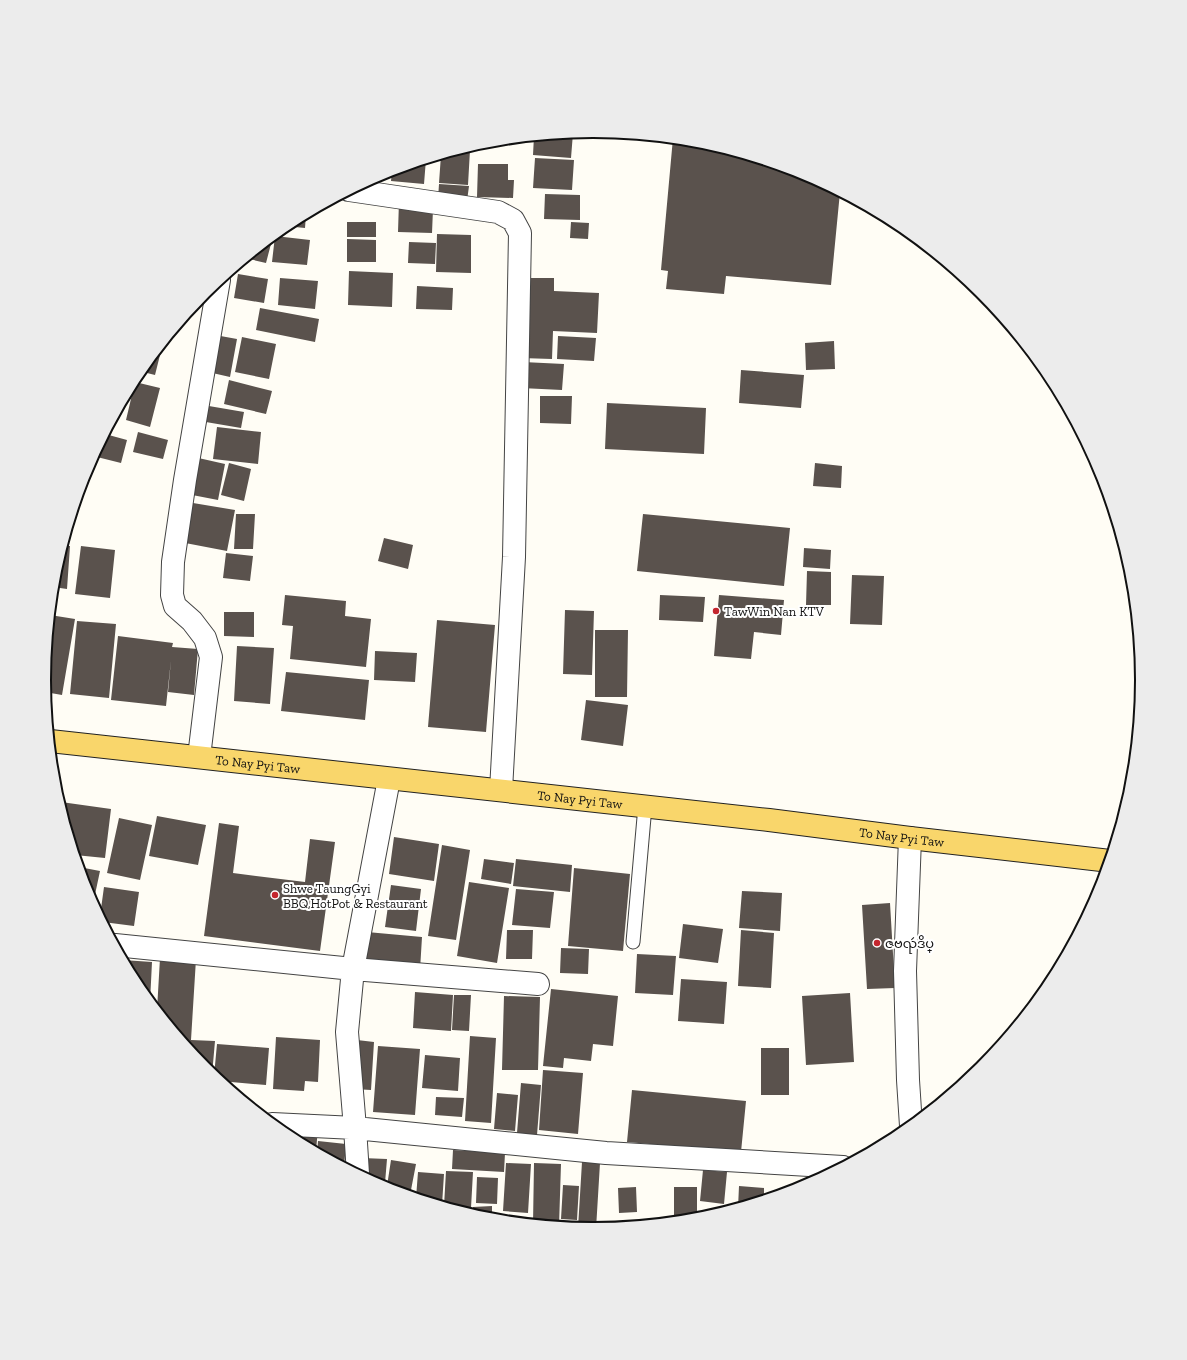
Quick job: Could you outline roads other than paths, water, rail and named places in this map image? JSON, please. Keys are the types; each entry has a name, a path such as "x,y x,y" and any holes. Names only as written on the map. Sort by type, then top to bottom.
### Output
{"main road":[{"name":"To Nay Pyi Taw","path":"55,742 769,820 1105,860"}],"street":[{"path":"358,191 498,212 512,220 520,233 514,557 501,790"},
{"path":"199,757 211,657 205,638 192,621 175,606 172,595 173,562 185,480 217,289"},
{"path":"358,1169 347,1032 353,969 389,779"},
{"path":"910,838 905,971 911,1120"},
{"path":"121,946 353,969 538,984"},
{"path":"283,1125 355,1128 606,1153 834,1166"}],"lane":[{"path":"633,942 645,806"}],"place":[{"name":"TawWin Nan KTV","path":"716,611"},
{"name":"Shwe TaungGyi BBQ,HotPot & Restaurant","path":"275,895"},
{"name":"ဇဗၺဴဒိပ္","path":"877,943"}]}
